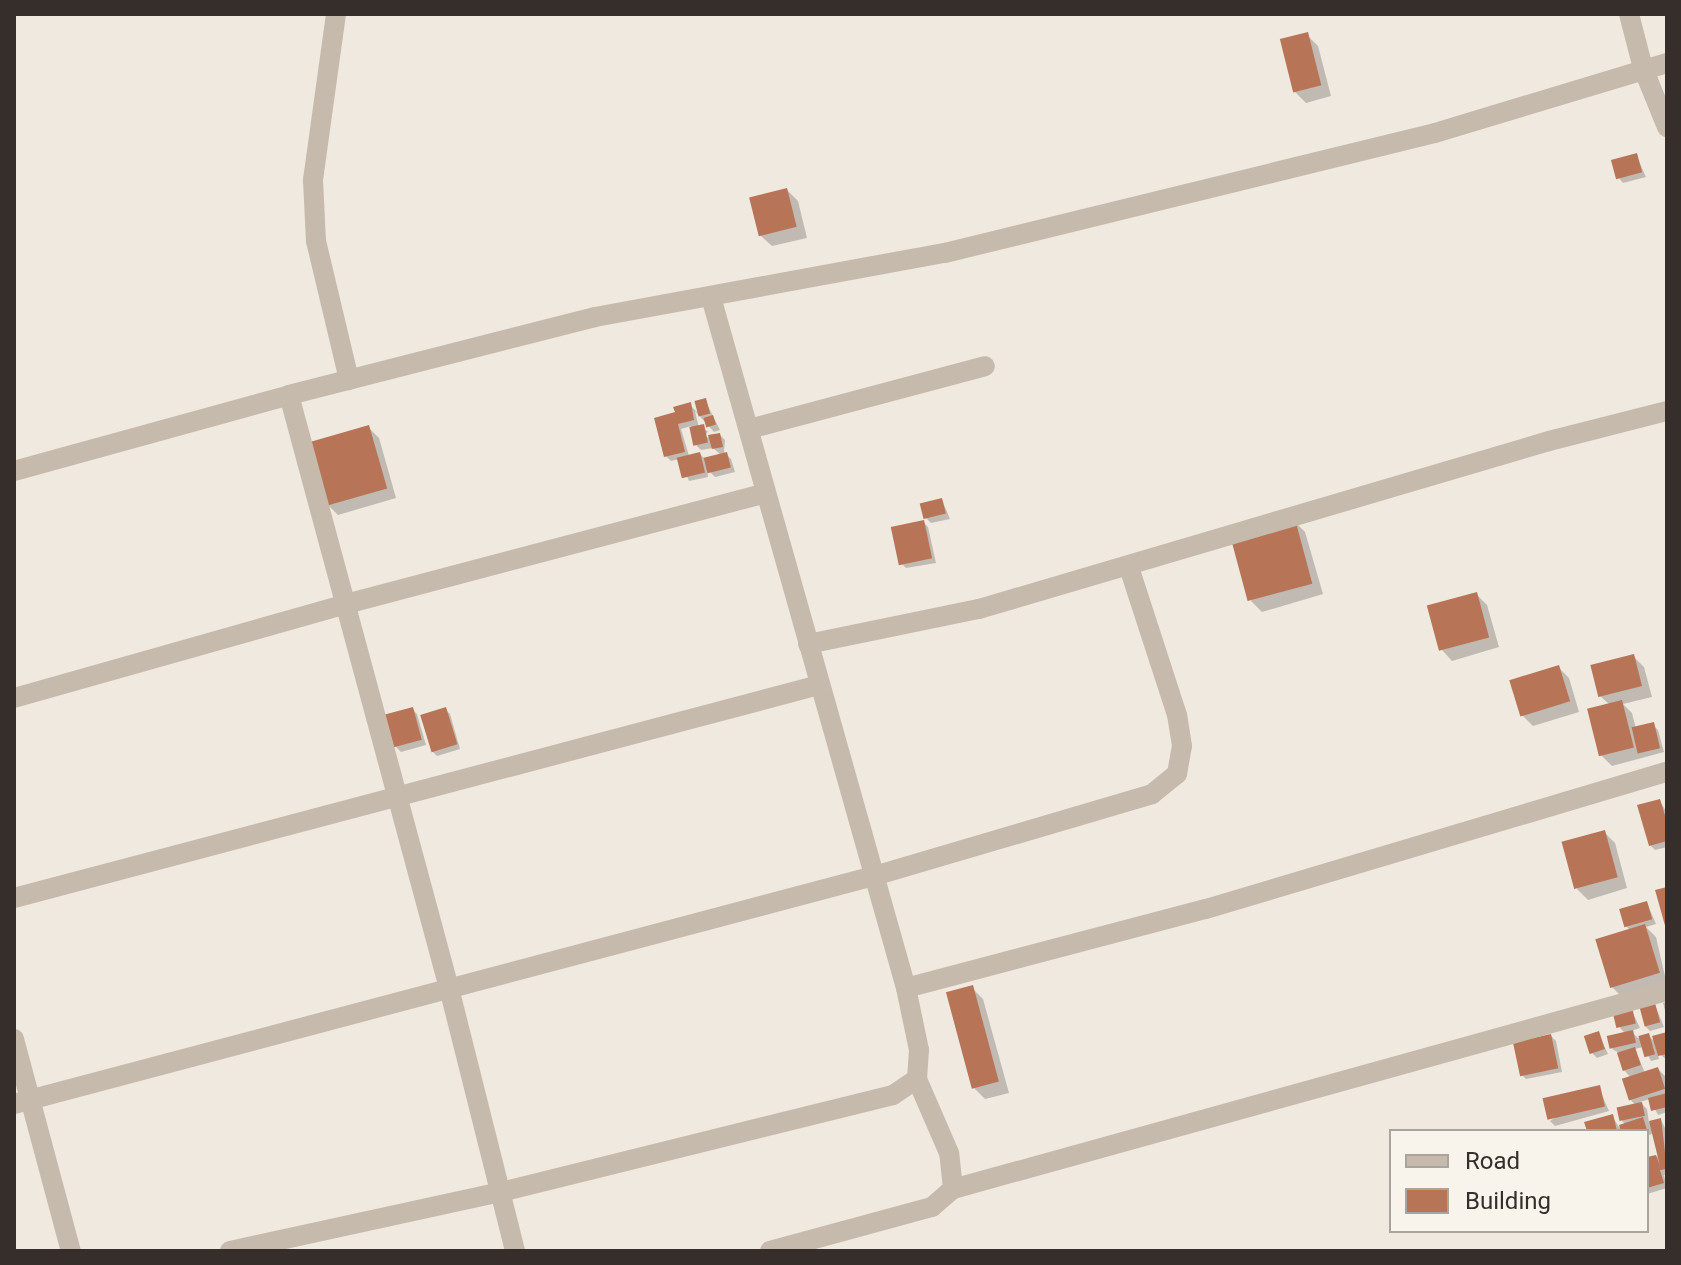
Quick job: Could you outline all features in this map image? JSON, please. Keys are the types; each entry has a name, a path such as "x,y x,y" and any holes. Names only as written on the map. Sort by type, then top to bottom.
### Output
{"street":[{"path":"336,14 313,180 316,241 349,380"},
{"path":"1629,14 1643,68 1667,127"},
{"path":"14,471 289,395 595,317 945,253 1435,133 1667,63"},
{"path":"711,297 906,988 919,1050 917,1079 949,1153 953,1189"},
{"path":"749,429 985,366"},
{"path":"289,395 449,988 515,1251"},
{"path":"808,644 979,609 1549,441 1667,411"},
{"path":"14,698 346,604 766,493"},
{"path":"22,1102 874,876 1152,794 1177,774 1182,746 1177,715 1129,567"},
{"path":"14,898 819,685"},
{"path":"906,988 1206,909 1667,772"},
{"path":"770,1251 932,1207 953,1189 1667,991"},
{"path":"14,1039 22,1102 71,1251"},
{"path":"230,1251 501,1192 893,1095 917,1079"}],"building":[{"path":"1308,32 1321,85 1293,92 1280,39"},
{"path":"1637,153 1642,172 1616,179 1611,160"},
{"path":"787,188 797,227 759,236 749,197"},
{"path":"706,398 710,413 699,417 694,401"},
{"path":"691,402 694,420 678,424 685,452 664,457 654,418 675,412 673,407"},
{"path":"713,415 716,425 706,427 703,418"},
{"path":"704,424 708,443 693,446 689,427"},
{"path":"369,425 387,488 325,506 307,443"},
{"path":"720,433 723,447 712,449 708,435"},
{"path":"700,452 705,472 682,478 677,458"},
{"path":"727,452 731,468 708,473 704,458"},
{"path":"942,498 946,514 924,519 920,504"},
{"path":"1295,519 1312,584 1248,601 1230,536"},
{"path":"924,520 932,558 899,565 891,527"},
{"path":"1477,592 1489,637 1439,651 1427,605"},
{"path":"1634,654 1642,686 1598,697 1590,665"},
{"path":"1559,665 1570,701 1520,717 1509,680"},
{"path":"1622,700 1634,748 1599,756 1587,709"},
{"path":"413,707 422,740 394,747 385,715"},
{"path":"446,707 457,744 432,752 420,715"},
{"path":"1654,722 1660,748 1638,753 1632,727"},
{"path":"1660,799 1667,822 1667,841 1649,846 1637,805"},
{"path":"1605,830 1618,877 1574,889 1562,842"},
{"path":"1667,887 1667,928 1666,929 1655,890"},
{"path":"1647,901 1652,919 1624,927 1619,909"},
{"path":"1645,924 1660,973 1610,988 1595,939"},
{"path":"973,985 999,1082 972,1089 946,992"},
{"path":"1655,1003 1660,1022 1645,1026 1640,1007"},
{"path":"1632,1007 1636,1024 1616,1028 1613,1011"},
{"path":"1633,1030 1636,1043 1610,1049 1607,1036"},
{"path":"1599,1031 1605,1049 1590,1054 1584,1036"},
{"path":"1667,1032 1667,1054 1658,1056 1652,1036"},
{"path":"1649,1033 1655,1054 1644,1057 1638,1036"},
{"path":"1551,1034 1558,1068 1520,1076 1513,1042"},
{"path":"1635,1047 1641,1065 1623,1071 1617,1053"},
{"path":"1658,1067 1665,1089 1629,1101 1622,1079"},
{"path":"1600,1085 1605,1106 1547,1120 1543,1098"},
{"path":"1667,1093 1667,1107 1651,1111 1648,1098"},
{"path":"1642,1102 1645,1116 1619,1121 1617,1107"},
{"path":"1613,1114 1617,1129 1586,1129 1584,1122"},
{"path":"1643,1117 1647,1129 1620,1129 1619,1125"},
{"path":"1661,1118 1667,1169 1660,1170 1664,1183 1649,1187 1649,1157 1656,1155 1660,1166 1649,1121"}]}
